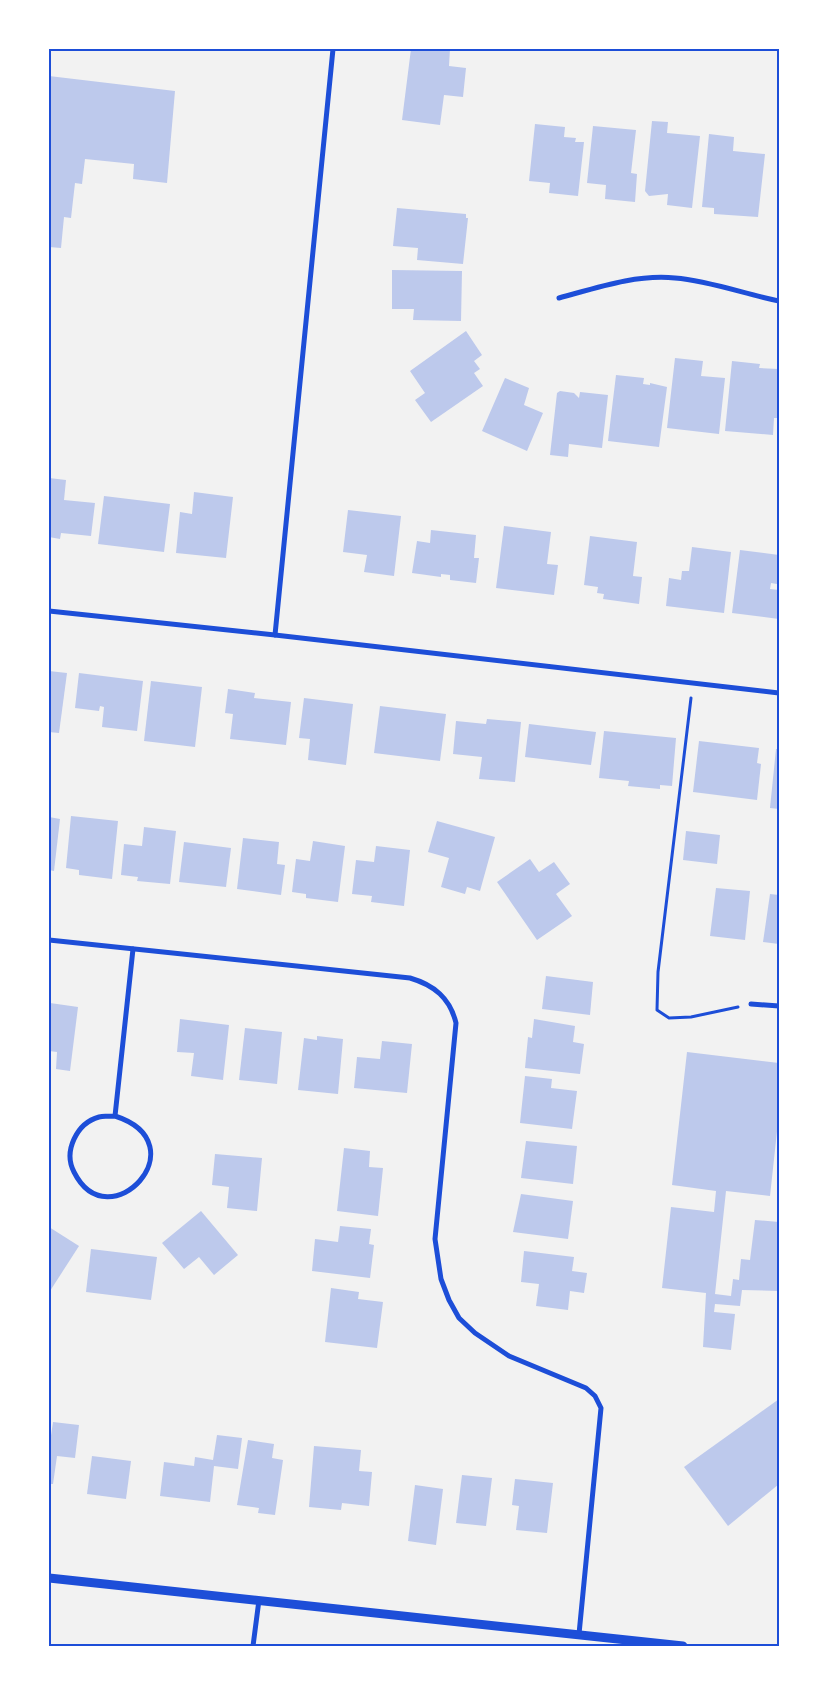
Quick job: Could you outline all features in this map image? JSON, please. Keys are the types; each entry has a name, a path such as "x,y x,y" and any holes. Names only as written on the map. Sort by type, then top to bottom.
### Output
{"street":[{"path":"275,635 333,49"},
{"path":"559,298 642,278 674,277 704,282 779,301"},
{"path":"49,611 779,693"},
{"path":"49,940 410,978 433,987 449,1003 456,1023 435,1239 443,1286 459,1318 475,1333 509,1356 586,1388 595,1396 601,1408 579,1634"},
{"path":"115,1116 134,949"},
{"path":"750,1004 779,1006"},
{"path":"115,1116 130,1121 142,1131 149,1145 151,1160 146,1176 136,1188 122,1196 106,1197 90,1192 78,1182 72,1168 70,1152 75,1137 85,1124 99,1117 115,1116"},
{"path":"49,1578 579,1634 612,1642 683,1646"},
{"path":"253,1646 259,1600"}],"path":[{"path":"693,682 658,972 657,1010 669,1018 691,1017 750,1004"}],"building":[{"path":"411,49 450,49 449,66 466,68 463,97 444,95 440,125 402,120"},
{"path":"49,76 175,91 167,183 133,179 134,164 85,159 82,184 75,183 71,218 64,217 61,248 49,247"},
{"path":"652,121 668,122 667,133 700,136 692,208 667,205 668,194 649,196 645,191"},
{"path":"535,124 565,127 564,137 576,138 575,142 584,142 578,196 549,193 550,183 529,181"},
{"path":"593,126 636,130 631,173 637,174 635,202 605,199 606,185 587,183"},
{"path":"709,134 734,137 733,151 765,154 758,217 714,214 714,208 702,207"},
{"path":"397,208 466,214 466,218 468,218 463,264 417,260 418,248 393,246"},
{"path":"392,270 462,271 461,321 413,320 414,309 392,309"},
{"path":"466,331 482,355 474,361 480,369 474,373 483,386 431,422 415,400 425,393 410,371"},
{"path":"675,358 703,361 701,376 725,378 719,434 667,428"},
{"path":"732,361 760,364 759,368 779,369 779,418 774,418 773,435 725,431"},
{"path":"616,375 644,378 643,384 650,385 650,383 667,387 659,447 608,441"},
{"path":"505,378 529,388 524,405 543,413 527,451 482,431"},
{"path":"560,391 574,393 579,398 580,392 608,395 602,448 569,444 568,457 550,455 557,393"},
{"path":"49,478 66,480 64,500 95,503 91,536 61,533 60,539 49,537"},
{"path":"194,492 233,497 226,558 176,553 180,512 192,514"},
{"path":"104,496 170,504 164,552 98,544"},
{"path":"348,510 401,516 394,576 364,572 367,555 343,552"},
{"path":"504,526 551,532 547,564 558,565 554,595 496,588"},
{"path":"431,530 476,535 474,558 479,558 476,583 450,580 450,575 441,574 441,577 412,573 417,541 430,543"},
{"path":"590,536 637,542 633,576 642,577 639,604 603,599 604,594 597,593 598,587 584,585"},
{"path":"692,547 731,552 724,613 666,606 669,578 681,580 682,571 689,571"},
{"path":"740,550 779,555 777,584 771,583 770,589 779,590 779,619 732,613"},
{"path":"49,671 67,673 59,733 49,732"},
{"path":"79,673 143,681 137,731 102,727 104,707 100,706 99,711 75,708"},
{"path":"151,681 202,687 195,747 144,741"},
{"path":"228,689 255,693 254,698 291,702 286,745 230,739 233,714 225,713"},
{"path":"304,698 353,704 346,765 308,760 310,739 299,738"},
{"path":"380,706 446,714 440,761 374,753"},
{"path":"487,719 521,722 515,782 479,779 482,757 453,754 456,721 486,724"},
{"path":"529,724 596,732 591,765 525,757"},
{"path":"604,731 676,738 672,786 660,785 660,789 628,786 629,781 599,778"},
{"path":"699,741 759,748 757,763 761,764 757,800 693,792"},
{"path":"776,749 779,749 779,809 770,808"},
{"path":"71,816 118,821 112,879 79,875 79,870 66,868"},
{"path":"49,817 60,819 54,871 49,870"},
{"path":"437,821 495,837 480,891 467,887 465,894 441,887 449,858 428,852"},
{"path":"144,827 176,831 170,884 137,881 138,877 121,875 124,844 142,846"},
{"path":"686,831 720,835 717,864 683,860"},
{"path":"243,838 279,842 277,864 285,865 281,895 237,889"},
{"path":"313,841 345,846 338,902 306,898 306,894 292,892 296,859 310,861"},
{"path":"184,842 231,848 226,887 179,882"},
{"path":"376,846 410,850 404,906 371,902 372,896 352,894 356,860 374,862"},
{"path":"530,859 539,872 554,862 570,884 556,894 572,916 537,940 497,882"},
{"path":"716,888 750,891 745,940 710,936"},
{"path":"770,894 779,895 779,944 763,942"},
{"path":"546,976 593,982 590,1015 542,1009"},
{"path":"50,1003 78,1007 70,1071 56,1069 57,1052 49,1051"},
{"path":"180,1019 229,1025 223,1080 191,1076 194,1053 177,1052"},
{"path":"534,1019 575,1026 573,1042 584,1044 580,1074 525,1068 528,1037 532,1038"},
{"path":"245,1028 282,1032 277,1084 239,1080"},
{"path":"317,1036 343,1039 338,1094 298,1090 304,1038 317,1040"},
{"path":"382,1041 412,1044 407,1093 354,1088 357,1057 380,1059"},
{"path":"687,1052 779,1063 779,1113 770,1196 726,1191 715,1294 731,1296 733,1279 739,1280 741,1259 750,1260 755,1220 779,1222 779,1291 742,1290 740,1306 715,1304 714,1312 735,1314 731,1350 703,1347 706,1293 662,1288 671,1207 714,1212 716,1191 672,1185"},
{"path":"525,1076 552,1079 551,1088 577,1091 572,1129 520,1123"},
{"path":"526,1141 577,1146 573,1184 521,1178"},
{"path":"344,1148 370,1151 369,1167 383,1168 378,1216 337,1211"},
{"path":"215,1154 262,1158 257,1211 227,1208 229,1187 212,1185"},
{"path":"521,1194 573,1201 568,1239 513,1232"},
{"path":"201,1211 238,1255 214,1275 199,1257 184,1269 162,1243"},
{"path":"340,1226 371,1229 369,1244 374,1245 370,1278 312,1271 315,1239 338,1242"},
{"path":"49,1227 79,1246 50,1291 49,1290"},
{"path":"91,1249 157,1257 151,1300 86,1292"},
{"path":"524,1251 574,1257 572,1271 587,1273 584,1293 570,1291 568,1310 536,1306 539,1284 521,1282"},
{"path":"331,1288 359,1292 358,1299 383,1302 377,1348 325,1342"},
{"path":"779,1399 779,1484 728,1526 684,1467"},
{"path":"53,1422 79,1425 75,1458 57,1456 53,1484 49,1484 49,1449"},
{"path":"217,1435 242,1438 238,1469 214,1466 210,1502 160,1496 164,1462 194,1466 195,1457 213,1460"},
{"path":"248,1440 274,1444 272,1458 283,1460 275,1515 258,1513 259,1508 237,1505"},
{"path":"314,1446 361,1450 359,1471 372,1472 369,1506 342,1503 341,1510 309,1507"},
{"path":"92,1456 131,1461 126,1499 87,1494"},
{"path":"462,1475 492,1478 486,1526 456,1523"},
{"path":"515,1479 553,1483 547,1533 516,1530 519,1506 512,1505"},
{"path":"415,1485 443,1489 436,1545 408,1541"}]}
